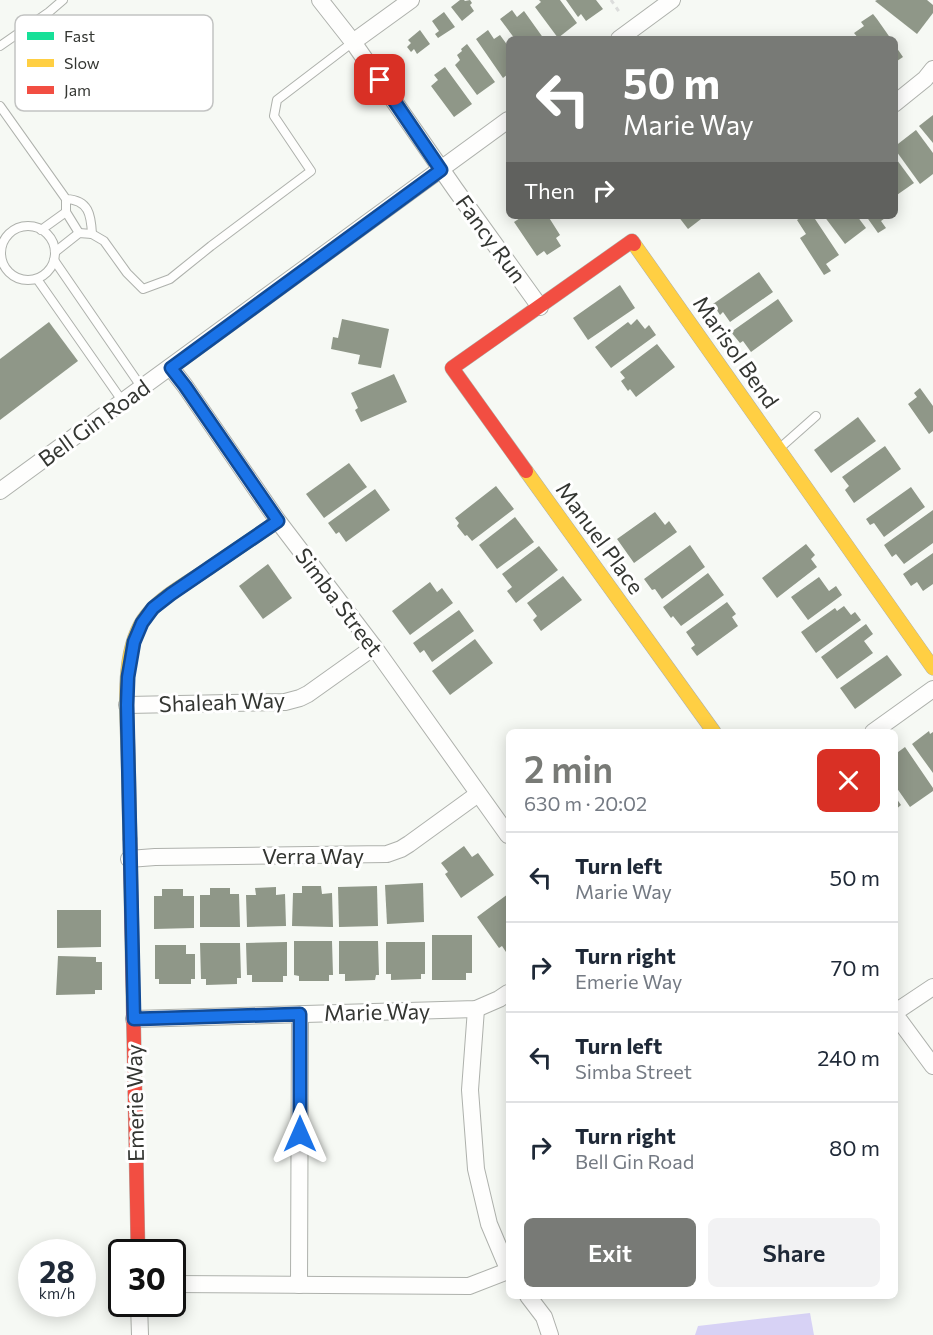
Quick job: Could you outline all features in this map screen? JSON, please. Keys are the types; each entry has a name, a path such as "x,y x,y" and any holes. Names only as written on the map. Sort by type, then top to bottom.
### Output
{"street":[{"name":"Fancy Run","path":"320,0 353,42 441,170 540,307"},
{"path":"353,42 411,0"},
{"path":"623,36 672,0"},
{"path":"898,101 925,79 933,69"},
{"name":"Bell Gin Road","path":"0,491 506,121"},
{"name":"Marisol Bend","path":"452,368 632,241 933,668"},
{"name":"Simba Street","path":"171,368 278,521 374,647 506,832"},
{"name":"Manuel Place","path":"452,368 712,729"},
{"name":"Emerie Way","path":"138,1239 127,705 128,677 134,642 142,623 153,608 278,521"},
{"name":"Shaleah Way","path":"127,705 285,702 308,694 374,647"},
{"path":"877,729 933,690"},
{"name":"Verra Way","path":"129,859 387,854 409,844 478,794"},
{"path":"898,1010 933,987"},
{"name":"Marie Way","path":"134,1019 476,1009 506,994"},
{"path":"476,1009 470,1090 476,1169 489,1224 506,1265"},
{"path":"299,1285 300,1014"},
{"path":"898,1018 933,1066"},
{"path":"186,1284 469,1286 506,1271"},
{"path":"530,1299 544,1317 550,1335"},
{"path":"139,1317 140,1335"}],"lane":[{"path":"45,15 63,0"},
{"path":"0,46 15,36"},
{"path":"142,388 55,256 53,243 48,236 33,227 24,227 16,230 2,242 2,260 12,275 20,279 37,279 45,275 51,268 55,256 79,233 92,234 104,241 127,273 143,289 170,279 311,171 274,116 277,99 353,42"},
{"path":"0,106 66,199 66,212 79,233"},
{"path":"66,199 75,199 85,206 91,216 92,234"},
{"path":"41,230 66,212"},
{"path":"37,279 123,402"},
{"path":"779,449 816,416"}],"path":[{"path":"611,0 620,13"}],"shaded area":[{"path":"810,1313 814,1335 695,1335 698,1326"}],"building":[{"path":"460,0 470,0 474,11 462,21 451,7"},
{"path":"539,0 560,0 577,23 561,36 557,36 535,7 541,2"},
{"path":"566,0 596,0 603,9 586,21 581,14 578,17"},
{"path":"927,0 933,5 933,13 917,34 875,1"},
{"path":"512,10 517,17 524,11 542,36 513,36 500,19"},
{"path":"444,12 455,27 438,38 435,34 439,31 432,21"},
{"path":"873,14 889,36 856,36 854,33 864,26 861,22"},
{"path":"420,30 430,44 417,54 414,49 411,52 407,47 411,43 408,40"},
{"path":"488,30 494,39 500,35 506,43 506,76 503,78 476,39"},
{"path":"467,44 495,82 477,95 455,65 460,60 457,55"},
{"path":"898,50 903,57 898,60"},
{"path":"445,67 472,104 454,117 431,86 438,80 434,75"},
{"path":"933,115 933,143 919,126"},
{"path":"916,130 933,153 933,174 920,184 898,154 898,144"},
{"path":"898,161 914,183 898,194"},
{"path":"518,219 550,219 560,235 556,238 561,246 547,255 544,251 537,256 514,222"},
{"path":"680,219 701,219 688,229"},
{"path":"815,219 839,255 826,264 831,271 824,275 800,238 806,234 797,220"},
{"path":"826,219 859,219 866,228 845,244"},
{"path":"868,219 884,219 881,221 886,228 878,233"},
{"path":"759,272 773,292 730,322 723,312 720,315 713,304"},
{"path":"620,285 635,308 588,340 573,318"},
{"path":"778,299 793,321 751,352 743,341 740,343 731,332"},
{"path":"342,319 389,329 381,368 358,364 360,355 331,349 333,337 338,338"},
{"path":"637,319 645,329 649,325 656,335 611,368 595,347 628,322 631,325"},
{"path":"49,322 78,361 0,420 0,359"},
{"path":"657,344 675,367 636,397 621,381 625,378 620,372"},
{"path":"394,374 407,402 361,422 351,393"},
{"path":"920,388 933,406 933,431 929,434 908,404 917,397 914,393"},
{"path":"858,417 876,441 831,473 814,450"},
{"path":"885,446 901,469 854,503 845,490 849,486 842,477"},
{"path":"349,463 367,487 324,518 306,494"},
{"path":"496,486 514,509 472,541 457,526 459,523 455,518"},
{"path":"911,487 925,507 884,537 874,523 870,525 866,519"},
{"path":"375,489 390,510 346,542 328,523"},
{"path":"933,510 933,543 904,564 896,554 892,557 884,545"},
{"path":"655,512 665,525 669,521 677,532 634,563 617,539"},
{"path":"515,517 534,542 497,569 479,545"},
{"path":"806,544 815,555 811,559 817,567 777,598 762,578"},
{"path":"690,545 705,567 662,599 644,579"},
{"path":"539,546 558,570 516,603 507,591 512,587 502,574"},
{"path":"933,553 933,584 923,591 917,582 911,586 903,574"},
{"path":"268,564 292,598 263,619 239,586"},
{"path":"708,573 724,595 681,626 663,607"},
{"path":"563,576 582,600 541,631 533,620 537,616 527,603"},
{"path":"819,577 829,591 836,586 842,595 808,620 791,597"},
{"path":"430,582 437,592 442,588 453,603 410,635 392,611"},
{"path":"727,602 736,614 732,617 738,626 697,656 691,648 695,645 686,632"},
{"path":"844,606 851,615 855,612 861,620 816,653 801,632 835,608 837,611"},
{"path":"459,610 474,631 432,662 424,650 420,653 413,643"},
{"path":"866,624 873,634 864,641 873,653 837,679 821,657"},
{"path":"475,639 493,663 450,695 432,671"},
{"path":"887,655 902,675 855,709 840,688"},
{"path":"929,731 930,734 933,732 933,773 912,744"},
{"path":"905,747 933,788 933,791 910,807 898,790 898,752"},
{"path":"464,846 472,857 478,853 494,875 461,898 445,874 448,872 441,863"},
{"path":"423,883 424,922 387,924 385,885"},
{"path":"302,886 321,886 322,894 332,893 333,927 292,926 293,893 302,893"},
{"path":"377,886 378,926 339,927 338,887"},
{"path":"276,887 276,895 285,894 286,926 247,927 246,895 256,895 255,888"},
{"path":"210,888 230,888 230,894 239,894 240,927 200,927 200,895 210,895"},
{"path":"162,889 183,889 183,896 194,896 194,928 154,929 154,896 162,896"},
{"path":"506,895 506,952 502,946 499,948 477,917"},
{"path":"57,910 101,910 101,947 57,948"},
{"path":"432,935 472,935 472,973 466,973 466,980 432,980"},
{"path":"294,941 332,941 333,975 329,975 329,981 299,981 299,976 294,975"},
{"path":"339,941 378,941 379,975 376,975 375,980 345,981 345,974 339,974"},
{"path":"287,942 287,976 283,976 283,982 252,982 252,975 247,975 246,943"},
{"path":"386,942 425,942 425,974 421,974 421,979 391,980 391,974 386,974"},
{"path":"200,943 240,943 241,978 237,978 237,984 206,985 206,979 201,979"},
{"path":"155,945 186,945 186,954 195,954 195,979 191,979 191,984 159,984 159,979 155,979"},
{"path":"58,956 96,957 96,962 102,962 102,990 95,990 95,994 56,995"}],"traffic: fast":[{"path":"209,568 278,521"}],"traffic: slow":[{"path":"634,244 933,668"},
{"path":"526,471 712,729"},
{"path":"130,839 126,700 132,645 138,629 153,608 168,595 209,568"}],"traffic: jam":[{"path":"526,471 452,368 632,241 634,244"},
{"path":"130,839 138,1239"}],"route":[{"path":"300,1134 300,1014 134,1019 129,859 128,677 134,642 142,623 153,608 278,521 171,368 441,170 380,80"}]}
